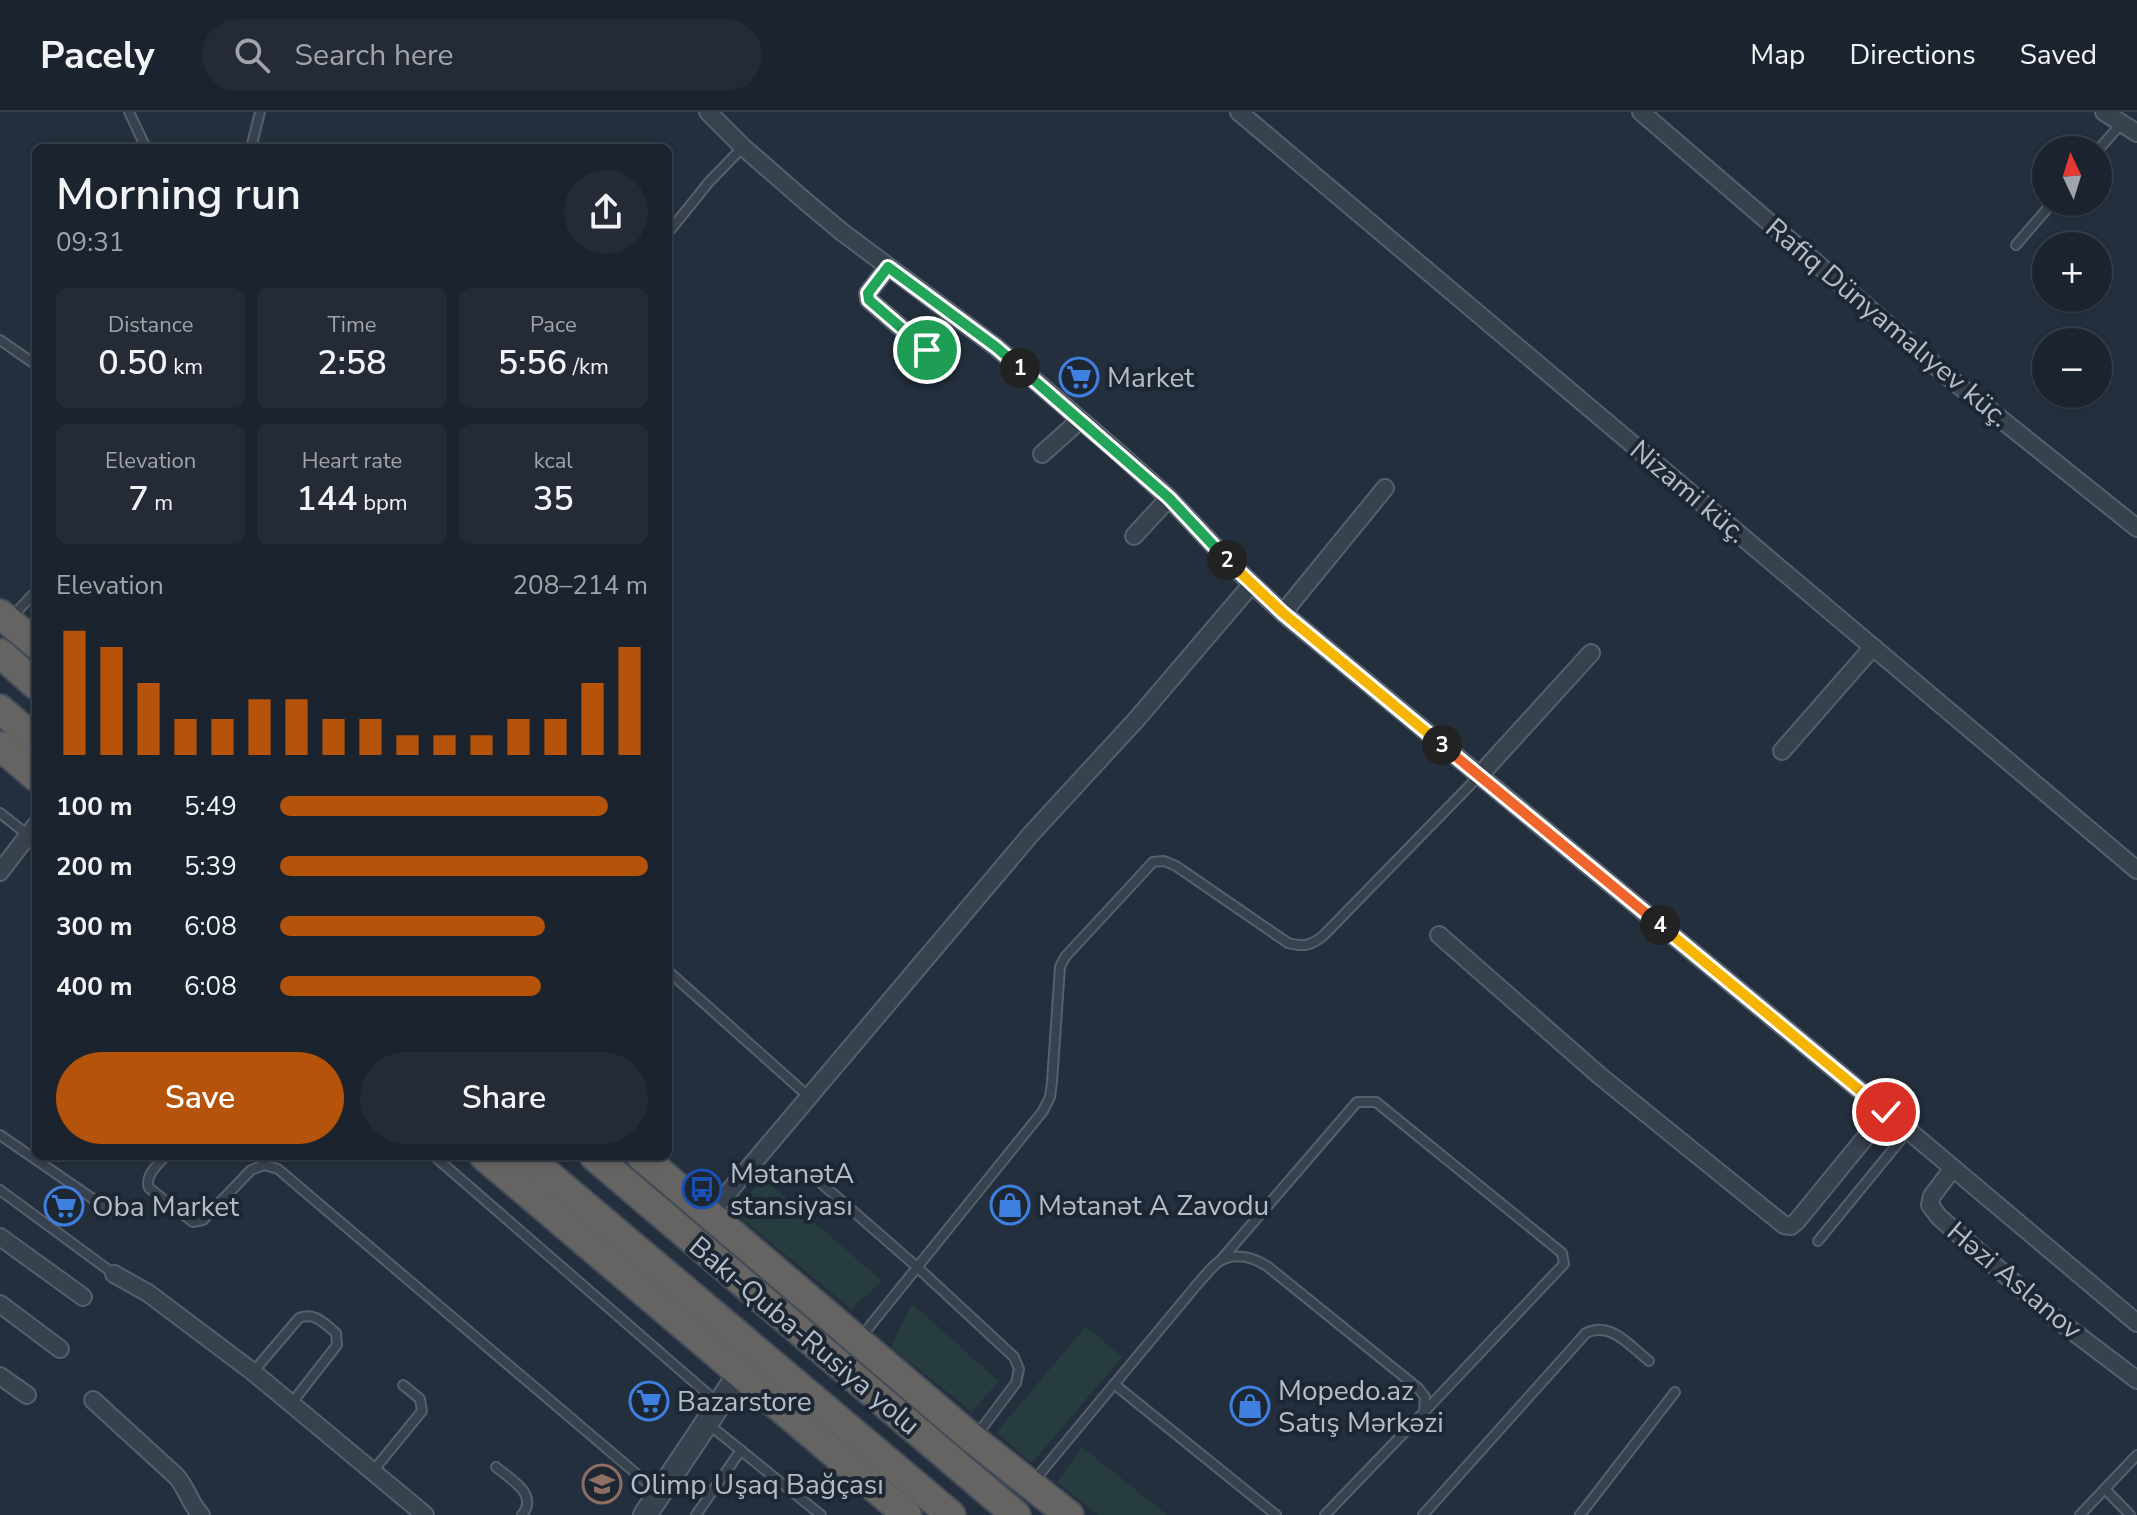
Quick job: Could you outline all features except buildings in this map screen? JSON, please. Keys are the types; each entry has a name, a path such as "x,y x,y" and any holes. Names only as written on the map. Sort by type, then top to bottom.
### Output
{"highway":[{"path":"4,617 32,641"},
{"path":"0,653 32,681"},
{"path":"0,709 32,737"},
{"path":"0,746 32,774"},
{"path":"489,1160 907,1515"},
{"name":"Bakı-Quba-Rusiya yolu","path":"531,1160 951,1515"},
{"name":"Bakı-Quba-Rusiya yolu","path":"599,1160 1016,1515"},
{"path":"646,1160 973,1439 1069,1515"}],"street":[{"path":"708,112 743,147 832,224 996,347 1080,420 1169,498 1283,613 2137,1323"},
{"name":"Nizami küç.","path":"1239,112 2137,870"},
{"name":"Rafiq Dünyamalıyev küç.","path":"1641,112 1660,118 1952,380 2137,528"},
{"path":"2104,112 2137,133"},
{"path":"888,267 868,293 869,300 927,350"},
{"path":"1042,454 1080,420"},
{"path":"1283,613 1385,488"},
{"path":"1134,536 1169,498"},
{"path":"710,1214 1031,834 1136,720 1252,584"},
{"path":"1782,751 1873,647"},
{"path":"1479,776 1591,653"},
{"path":"0,872 32,830"},
{"path":"1439,935 1600,1076 1784,1225 1791,1226 1797,1221 1886,1112"},
{"name":"Həzi Aslanov","path":"1953,1168 1932,1196 1930,1205 1939,1217 2050,1314 2137,1380"},
{"path":"0,1237 83,1297"},
{"path":"114,1274 148,1293 253,1372 425,1515"},
{"path":"0,1304 60,1349"},
{"path":"645,1515 740,1373"},
{"path":"0,1376 27,1395"},
{"path":"93,1400 184,1484 193,1506 201,1515"}],"lane":[{"path":"129,112 144,144"},
{"path":"252,144 260,112"},
{"path":"2110,136 2121,124"},
{"path":"672,228 709,182 743,147"},
{"path":"2016,245 2041,216"},
{"path":"0,340 32,362"},
{"path":"4,617 32,594"},
{"path":"858,1341 1043,1111 1050,1097 1052,1082 1060,967 1065,957 1153,862 1164,861 1176,866 1288,943 1312,945 1479,776"},
{"path":"0,813 32,830"},
{"path":"672,975 808,1096"},
{"path":"1031,1484 1200,1281 1357,1102 1376,1102 1562,1253 1564,1264 1325,1515"},
{"path":"1818,1241 1909,1131"},
{"path":"0,1135 32,1157"},
{"path":"36,1160 112,1212"},
{"path":"162,1160 147,1179 149,1188 193,1222 203,1220 251,1170 264,1165 278,1169 659,1493"},
{"path":"438,1160 712,1413 741,1450 821,1515"},
{"path":"814,1177 1014,1357 1019,1369 1016,1383 973,1439"},
{"path":"0,1190 114,1274"},
{"path":"1220,1261 1236,1256 1254,1258 1267,1266 1418,1388 1425,1397 1424,1412"},
{"path":"253,1372 299,1318 319,1318 336,1333 337,1345 291,1404"},
{"path":"1423,1515 1586,1333 1596,1328 1611,1330 1649,1361"},
{"path":"1114,1384 1276,1515"},
{"path":"373,1471 422,1411 420,1399 403,1385"},
{"path":"1580,1515 1675,1392"},
{"path":"696,1515 741,1450"},
{"path":"2080,1515 2137,1455"},
{"path":"496,1467 524,1490 527,1509 522,1515"},
{"path":"2105,1489 2130,1515"}],"green space":[{"path":"763,1178 882,1281 851,1309 734,1212"},
{"path":"912,1304 999,1381 972,1412 891,1347"},
{"path":"1086,1326 1122,1357 1032,1463 996,1433"},
{"path":"1082,1447 1167,1515 1098,1515 1057,1482"}],"place":[{"name":"Market","path":"1079,377"},
{"name":"MətanətA stansiyası","path":"702,1189"},
{"name":"Mətanət A Zavodu","path":"1010,1205"},
{"name":"Oba Market","path":"64,1206"},
{"name":"Bazarstore","path":"649,1401"},
{"name":"Mopedo.az Satış Mərkəzi","path":"1250,1406"},
{"name":"Olimp Uşaq Bağçası","path":"602,1484"}],"route":[{"path":"927,350 869,300 868,293 888,267 996,347 1119,453 1169,498 1218,551 1283,613 1886,1112"}]}
